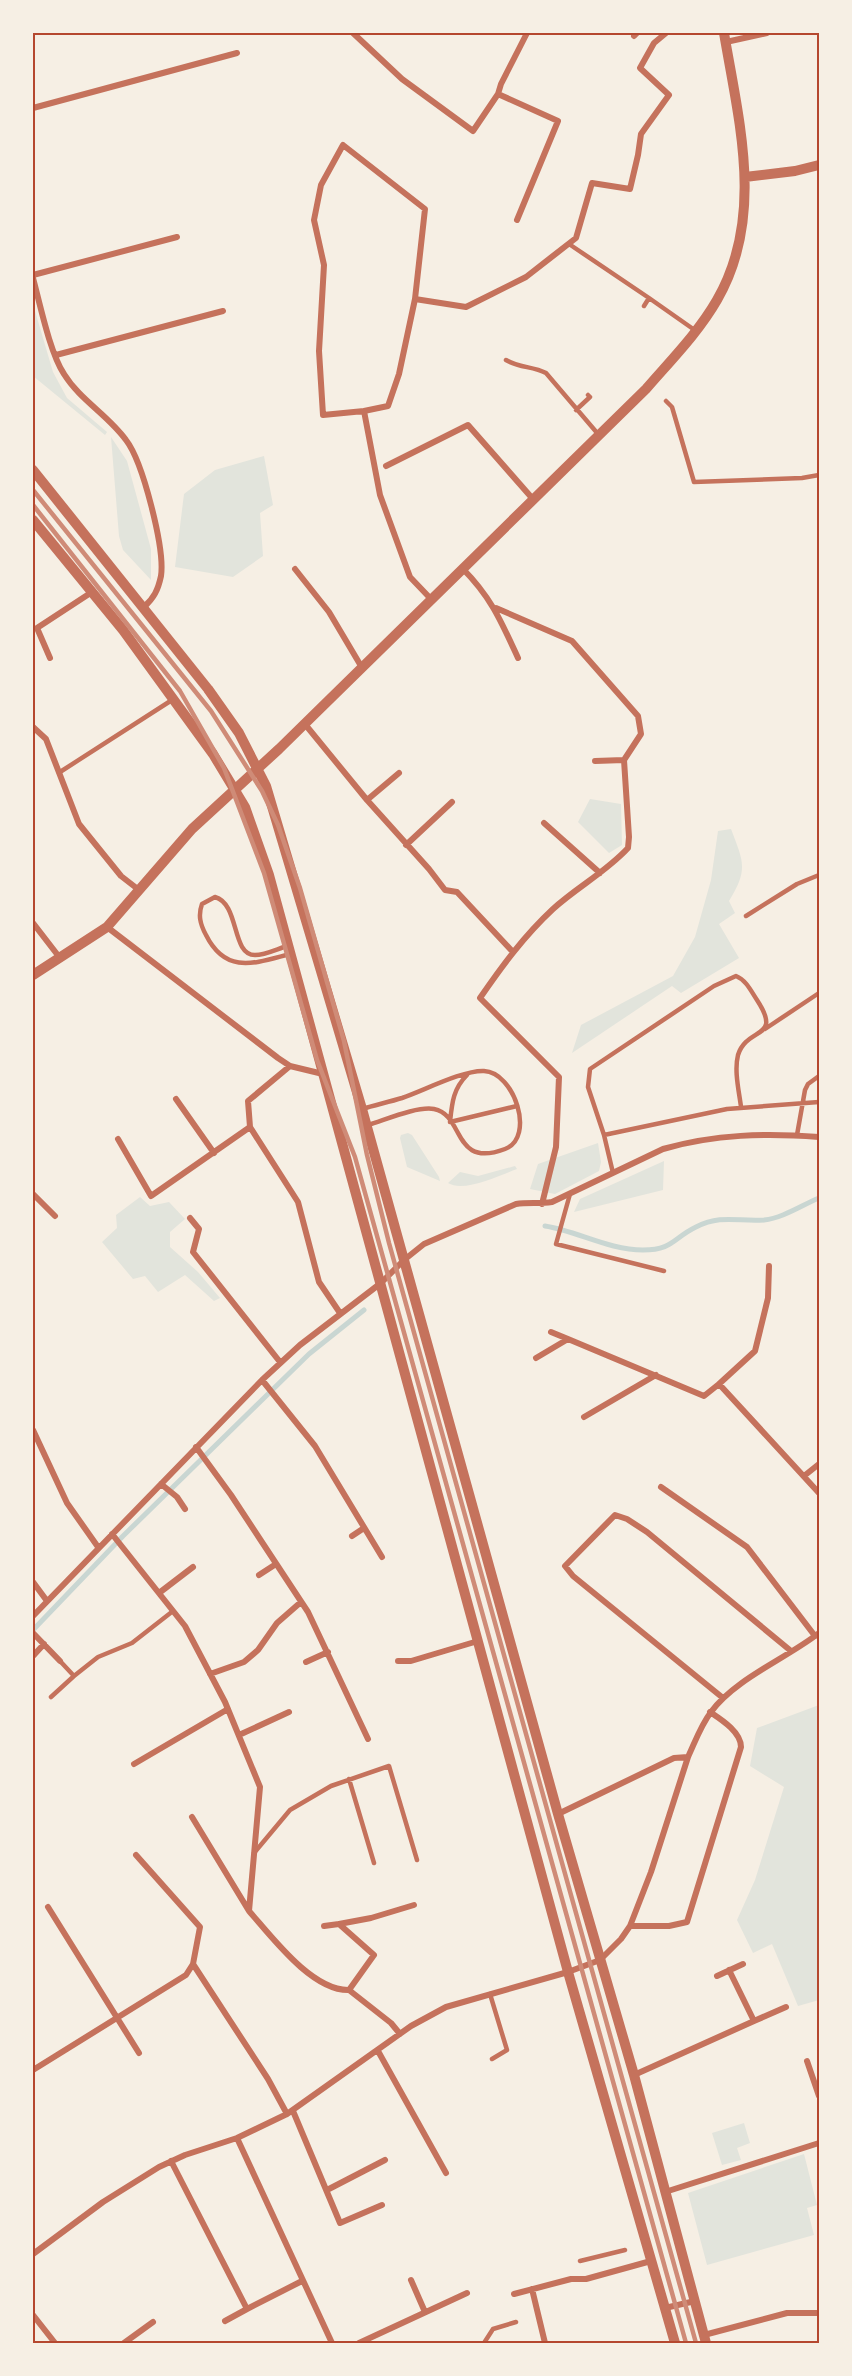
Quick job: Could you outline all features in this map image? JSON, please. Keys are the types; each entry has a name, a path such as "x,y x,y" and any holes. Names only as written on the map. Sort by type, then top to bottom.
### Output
{"street":[{"path":"353,33 402,80 472,131 498,94 526,33"},
{"path":"414,299 466,307 526,277 576,238 592,183 630,189 640,134 669,95 640,68 654,43 666,33"},
{"path":"33,975 107,927 192,829 258,769 646,388 696,331 717,300 735,259 743,227 745,177 741,134 725,38 767,33"},
{"path":"33,108 237,53"},
{"path":"498,94 558,121 517,220"},
{"path":"343,145 425,209 414,299 399,374 388,406 364,411 322,415 319,351 324,265 314,220 321,185 343,145"},
{"path":"745,177 819,165"},
{"path":"144,607 155,596 161,575 161,553 141,471 129,443 112,422 71,384 62,372 33,277 177,237"},
{"path":"56,355 223,311"},
{"path":"364,411 380,495 410,577 430,598"},
{"path":"386,465 468,425 532,498"},
{"path":"33,470 144,607 234,725 258,769 276,816 362,1109 558,1814 634,2075 705,2339 787,2313 819,2313"},
{"path":"33,520 175,699 236,789 245,807 262,856 324,1074 568,1972 675,2343"},
{"path":"295,568 329,612 362,666"},
{"path":"461,568 481,587 496,609 519,658"},
{"path":"50,658 37,628 92,592"},
{"path":"496,609 572,641 638,716 641,734 624,760 628,848 554,908 512,951 480,998 559,1077 556,1147 542,1204"},
{"path":"304,723 445,890 457,892 512,951"},
{"path":"33,728 46,739 80,824 121,876 139,890"},
{"path":"595,761 624,760"},
{"path":"367,800 399,773"},
{"path":"406,845 452,802"},
{"path":"544,823 600,873"},
{"path":"33,923 60,958"},
{"path":"107,927 290,1066 324,1074"},
{"path":"290,1066 248,1101 250,1127 298,1202 319,1282 340,1313"},
{"path":"176,1099 214,1153"},
{"path":"118,1138 151,1196 250,1127"},
{"path":"33,1616 98,1546 113,1536 163,1486 280,1362 381,1283 424,1244 516,1204 552,1202 663,1149 741,1135 819,1137"},
{"path":"33,1194 55,1216"},
{"path":"190,1218 199,1229 193,1252 280,1362"},
{"path":"551,1332 704,1396 756,1351 768,1298 769,1266"},
{"path":"536,1358 568,1339"},
{"path":"584,1417 656,1376"},
{"path":"262,1380 315,1446 382,1557"},
{"path":"719,1384 819,1493"},
{"path":"33,1430 68,1503 98,1546"},
{"path":"197,1449 301,1602 328,1652 368,1739"},
{"path":"804,1476 819,1464"},
{"path":"163,1486 174,1497 177,1497 185,1509"},
{"path":"33,2254 103,2202 171,2161 237,2138 290,2113 400,2034 446,2007 568,1972 600,1960 621,1939 630,1926 651,1872 688,1757 710,1712 723,1698 762,1669 817,1634 747,1547 661,1487"},
{"path":"723,1698 573,1576 565,1566 615,1515 627,1519 647,1532 791,1651"},
{"path":"352,1536 364,1528"},
{"path":"113,1536 185,1626 228,1709 260,1787 249,1911"},
{"path":"260,1575 276,1564"},
{"path":"159,1593 193,1567"},
{"path":"33,1582 47,1601"},
{"path":"210,1674 244,1662 258,1650 277,1623 301,1602"},
{"path":"33,1633 60,1661"},
{"path":"398,1661 411,1661 478,1641"},
{"path":"33,1656 44,1644"},
{"path":"306,1662 328,1652"},
{"path":"134,1764 228,1709"},
{"path":"239,1735 289,1712"},
{"path":"630,1926 669,1926 687,1922 741,1747 741,1740 710,1712"},
{"path":"558,1814 674,1758 688,1757"},
{"path":"192,1817 249,1911 285,1952 316,1979 339,1990 349,1990 391,2023 400,2034"},
{"path":"33,2070 186,1975 192,1964 200,1927 136,1855"},
{"path":"324,1926 371,1918 414,1905"},
{"path":"48,1907 139,2053"},
{"path":"339,1924 374,1955 349,1990"},
{"path":"192,1964 290,2113 327,2190 340,2223 382,2205"},
{"path":"717,1976 743,1964"},
{"path":"729,1970 754,2021"},
{"path":"634,2075 786,2007"},
{"path":"378,2051 446,2173"},
{"path":"807,2061 819,2096"},
{"path":"237,2138 332,2343"},
{"path":"665,2192 816,2146"},
{"path":"327,2190 386,2160"},
{"path":"171,2161 247,2309"},
{"path":"514,2294 571,2279 586,2279 651,2261"},
{"path":"411,2280 425,2312"},
{"path":"225,2321 302,2281"},
{"path":"532,2289 545,2343"},
{"path":"359,2343 467,2293"},
{"path":"665,2308 695,2301"},
{"path":"33,2315 55,2343"},
{"path":"124,2343 153,2322"}],"lane":[{"path":"569,244 696,331"},
{"path":"644,306 650,298"},
{"path":"506,360 517,367 541,370 546,373 598,435"},
{"path":"576,411 590,397 588,395"},
{"path":"666,400 672,406 694,482 802,478 819,475"},
{"path":"60,772 175,699"},
{"path":"746,916 797,884 819,875"},
{"path":"215,897 221,898 227,905 239,941 248,952 254,955 289,950 250,964 231,962 210,943 201,926 199,912 202,904 215,897"},
{"path":"613,1173 604,1135 588,1087 590,1069 728,977 736,976 743,979 765,1012 767,1023 765,1029"},
{"path":"741,1107 737,1062 739,1052 749,1040 819,993"},
{"path":"362,1109 401,1098 469,1073 487,1071 494,1073 508,1086 517,1106 520,1132 515,1142 506,1148 486,1154 476,1153 467,1147 447,1116 437,1109 425,1108 366,1126"},
{"path":"450,1122 452,1100 458,1084 469,1073"},
{"path":"796,1135 808,1084 819,1076"},
{"path":"604,1135 741,1107 819,1102"},
{"path":"450,1122 517,1106"},
{"path":"570,1194 556,1244 664,1271"},
{"path":"51,1696 98,1657 132,1643 173,1611"},
{"path":"60,1661 74,1676"},
{"path":"254,1853 290,1810 331,1786 389,1766 417,1860"},
{"path":"349,1779 375,1863"},
{"path":"490,1994 507,2050 492,2059"},
{"path":"580,2261 625,2250"},
{"path":"484,2343 493,2329 516,2322"}],"shaded area":[{"path":"33,304 53,372 67,398 107,432 105,435 33,376"},
{"path":"111,437 127,461 151,549 151,580 123,550 119,536"},
{"path":"264,456 273,505 260,513 263,556 233,577 175,567 184,494 215,470"},
{"path":"590,799 621,804 622,845 609,853 578,822"},
{"path":"731,829 741,857 742,873 729,901 735,913 719,924 739,958 681,993 672,986 572,1053 581,1025 673,976 695,937 711,880 718,831"},
{"path":"408,1133 412,1135 440,1181 407,1167 400,1138 401,1135"},
{"path":"598,1143 601,1162 599,1171 555,1194 530,1189 538,1164"},
{"path":"664,1161 663,1190 574,1212 580,1199"},
{"path":"515,1166 517,1169 472,1185 455,1186 448,1183 460,1172 478,1176"},
{"path":"140,1197 150,1206 169,1202 185,1219 170,1232 170,1247 198,1272 220,1298 214,1301 185,1275 158,1292 145,1276 133,1279 102,1242 117,1228 116,1215"},
{"path":"819,1705 819,2000 798,2006 772,1944 753,1953 737,1920 755,1880 784,1787 750,1766 757,1728"},
{"path":"744,2123 750,2143 737,2148 741,2160 722,2165 712,2133"},
{"path":"804,2154 817,2205 807,2208 814,2235 707,2265 688,2193"}],"waterway":[{"path":"545,1226 618,1247 653,1249 667,1246 688,1231 705,1223 722,1220 771,1219 819,1198"},
{"path":"33,1630 123,1536 309,1354 364,1310"}],"railway":[{"path":"33,490 211,711 262,791 278,825 300,888 344,1041 367,1155 389,1243 696,2343"},
{"path":"33,505 180,691 224,768 264,873 317,1060 355,1157 686,2343"}]}
